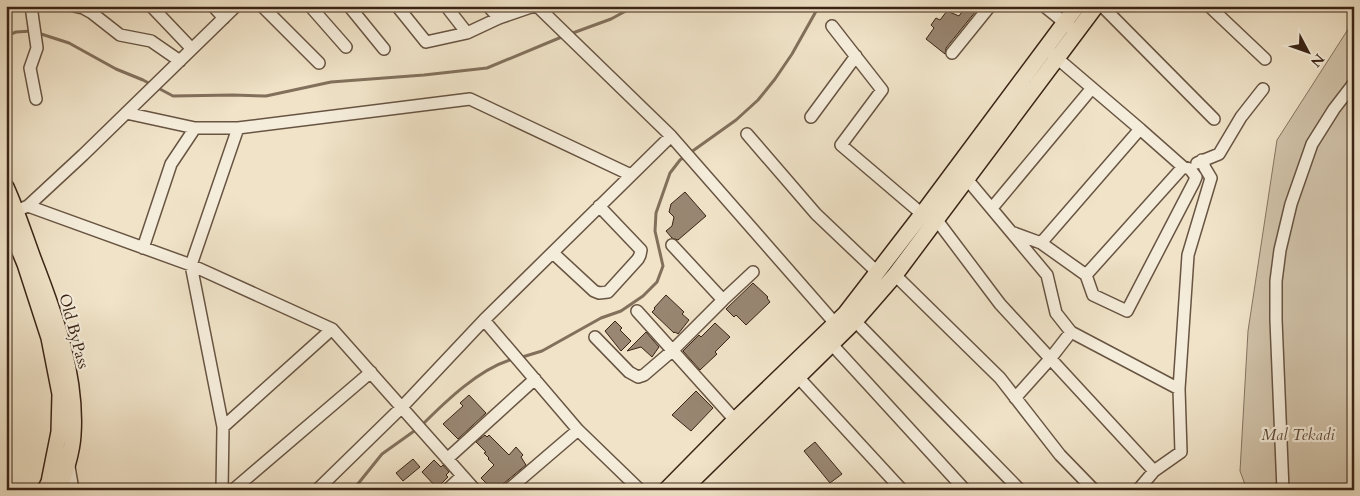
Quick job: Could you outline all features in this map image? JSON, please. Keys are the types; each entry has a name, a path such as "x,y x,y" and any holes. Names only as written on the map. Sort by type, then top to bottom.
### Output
{"main road":[{"path":"1070,27 1077,6"},
{"path":"666,490 735,420 839,328 855,321 895,274 929,217 1070,27 1096,6"},
{"path":"839,328 845,314 877,272 966,178 1051,53"},
{"name":"Old ByPass","path":"6,187 54,310 72,390 73,435 68,461 59,490"},
{"name":"Old ByPass","path":"14,211 25,264 49,338 60,394 59,432 49,482 45,490"},
{"path":"683,490 798,377 828,339"}],"street":[{"path":"31,6 37,48 30,68 36,99"},
{"path":"74,6 92,13 120,35 150,41 176,65"},
{"path":"151,6 192,49"},
{"path":"213,6 224,18"},
{"path":"14,211 126,114 236,6"},
{"path":"262,6 320,63"},
{"path":"310,6 346,47"},
{"path":"349,6 384,49"},
{"path":"397,6 426,42 467,32 529,7 559,28 674,140 839,328"},
{"path":"446,6 467,32"},
{"path":"488,6 499,18"},
{"path":"952,53 990,6"},
{"path":"1044,6 1070,27"},
{"path":"1102,6 1214,119"},
{"path":"1209,6 1265,59"},
{"path":"832,26 882,90 841,145 929,217 1000,304 1154,471"},
{"path":"1013,232 1041,243 1086,274 1093,295 1127,311 1196,178 1051,53"},
{"path":"811,117 856,56"},
{"path":"1283,490 1276,320 1276,281 1280,250 1291,204 1312,144 1334,109 1354,83"},
{"path":"992,208 1092,88"},
{"path":"1086,274 1186,168 1216,156 1223,150 1241,117 1263,89"},
{"path":"126,114 195,128 238,128 470,99 631,175"},
{"path":"143,248 171,164 195,128"},
{"path":"222,490 223,427 191,265 238,128"},
{"path":"1041,243 1140,129"},
{"path":"747,134 816,214 877,272"},
{"path":"316,490 402,407 484,320 599,206 631,175 674,140"},
{"path":"1138,490 1154,471 1181,452 1180,389 1188,255 1212,178 1202,160"},
{"path":"966,178 1047,275 1056,313 1071,332 1180,389"},
{"path":"553,253 594,291 599,293 608,292 638,259 640,250 599,206"},
{"path":"14,211 143,248 191,265 332,329 475,490"},
{"path":"672,245 722,300"},
{"path":"595,337 630,372 638,377 644,375 672,351 722,300 753,272"},
{"path":"895,274 1000,378 1060,455 1094,490"},
{"path":"637,311 735,420"},
{"path":"484,320 578,430 640,490"},
{"path":"855,321 1020,490"},
{"path":"223,427 332,329"},
{"path":"1015,398 1071,332"},
{"path":"828,339 965,490"},
{"path":"233,490 370,372"},
{"path":"798,377 902,490"},
{"path":"447,459 535,379"},
{"path":"508,490 578,430"},
{"path":"56,447 68,461 73,490"},
{"path":"447,490 462,476"}],"green space":[{"name":"Mal Tekadi","path":"1354,20 1354,490 1247,490 1240,471 1248,331 1277,140"}],"building":[{"path":"966,6 980,6 946,48 945,54 926,39 934,28 931,25 936,18 940,20 947,11 959,16"},
{"path":"685,192 706,216 678,240 672,238 666,231 672,226 674,217 669,212 671,204"},
{"path":"753,283 768,297 770,302 746,325 736,315 734,317 726,309"},
{"path":"666,295 684,312 682,314 689,320 678,334 674,333 652,312"},
{"path":"615,321 622,328 620,330 631,341 621,351 605,331"},
{"path":"715,323 730,337 715,352 717,354 700,370 683,351 699,335 701,337"},
{"path":"646,332 659,347 652,357 641,347 627,351"},
{"path":"696,391 713,408 691,431 672,415"},
{"path":"469,395 486,413 458,439 443,424 463,406 460,403"},
{"path":"485,435 487,437 489,435 509,455 516,447 523,455 521,457 526,465 503,484 501,490 493,490 481,478 494,465 484,453 486,452 476,442"},
{"path":"815,442 842,474 830,483 804,451"},
{"path":"413,459 420,467 403,481 396,473"},
{"path":"434,460 441,467 443,465 449,472 446,475 448,477 437,488 422,472"}],"waterway":[{"path":"570,34 611,19 635,6"},
{"path":"519,358 542,351 601,318 621,311 643,296 657,282 663,266 655,231 656,213 670,173 680,160 736,120 758,100 792,54 819,6"},
{"path":"6,36 16,32 32,31"},
{"path":"38,33 69,43 116,69 143,80 173,96 266,96 331,82 487,68 564,36"},
{"path":"422,425 464,386 488,370 513,359"},
{"path":"353,490 382,454 417,429"}]}
